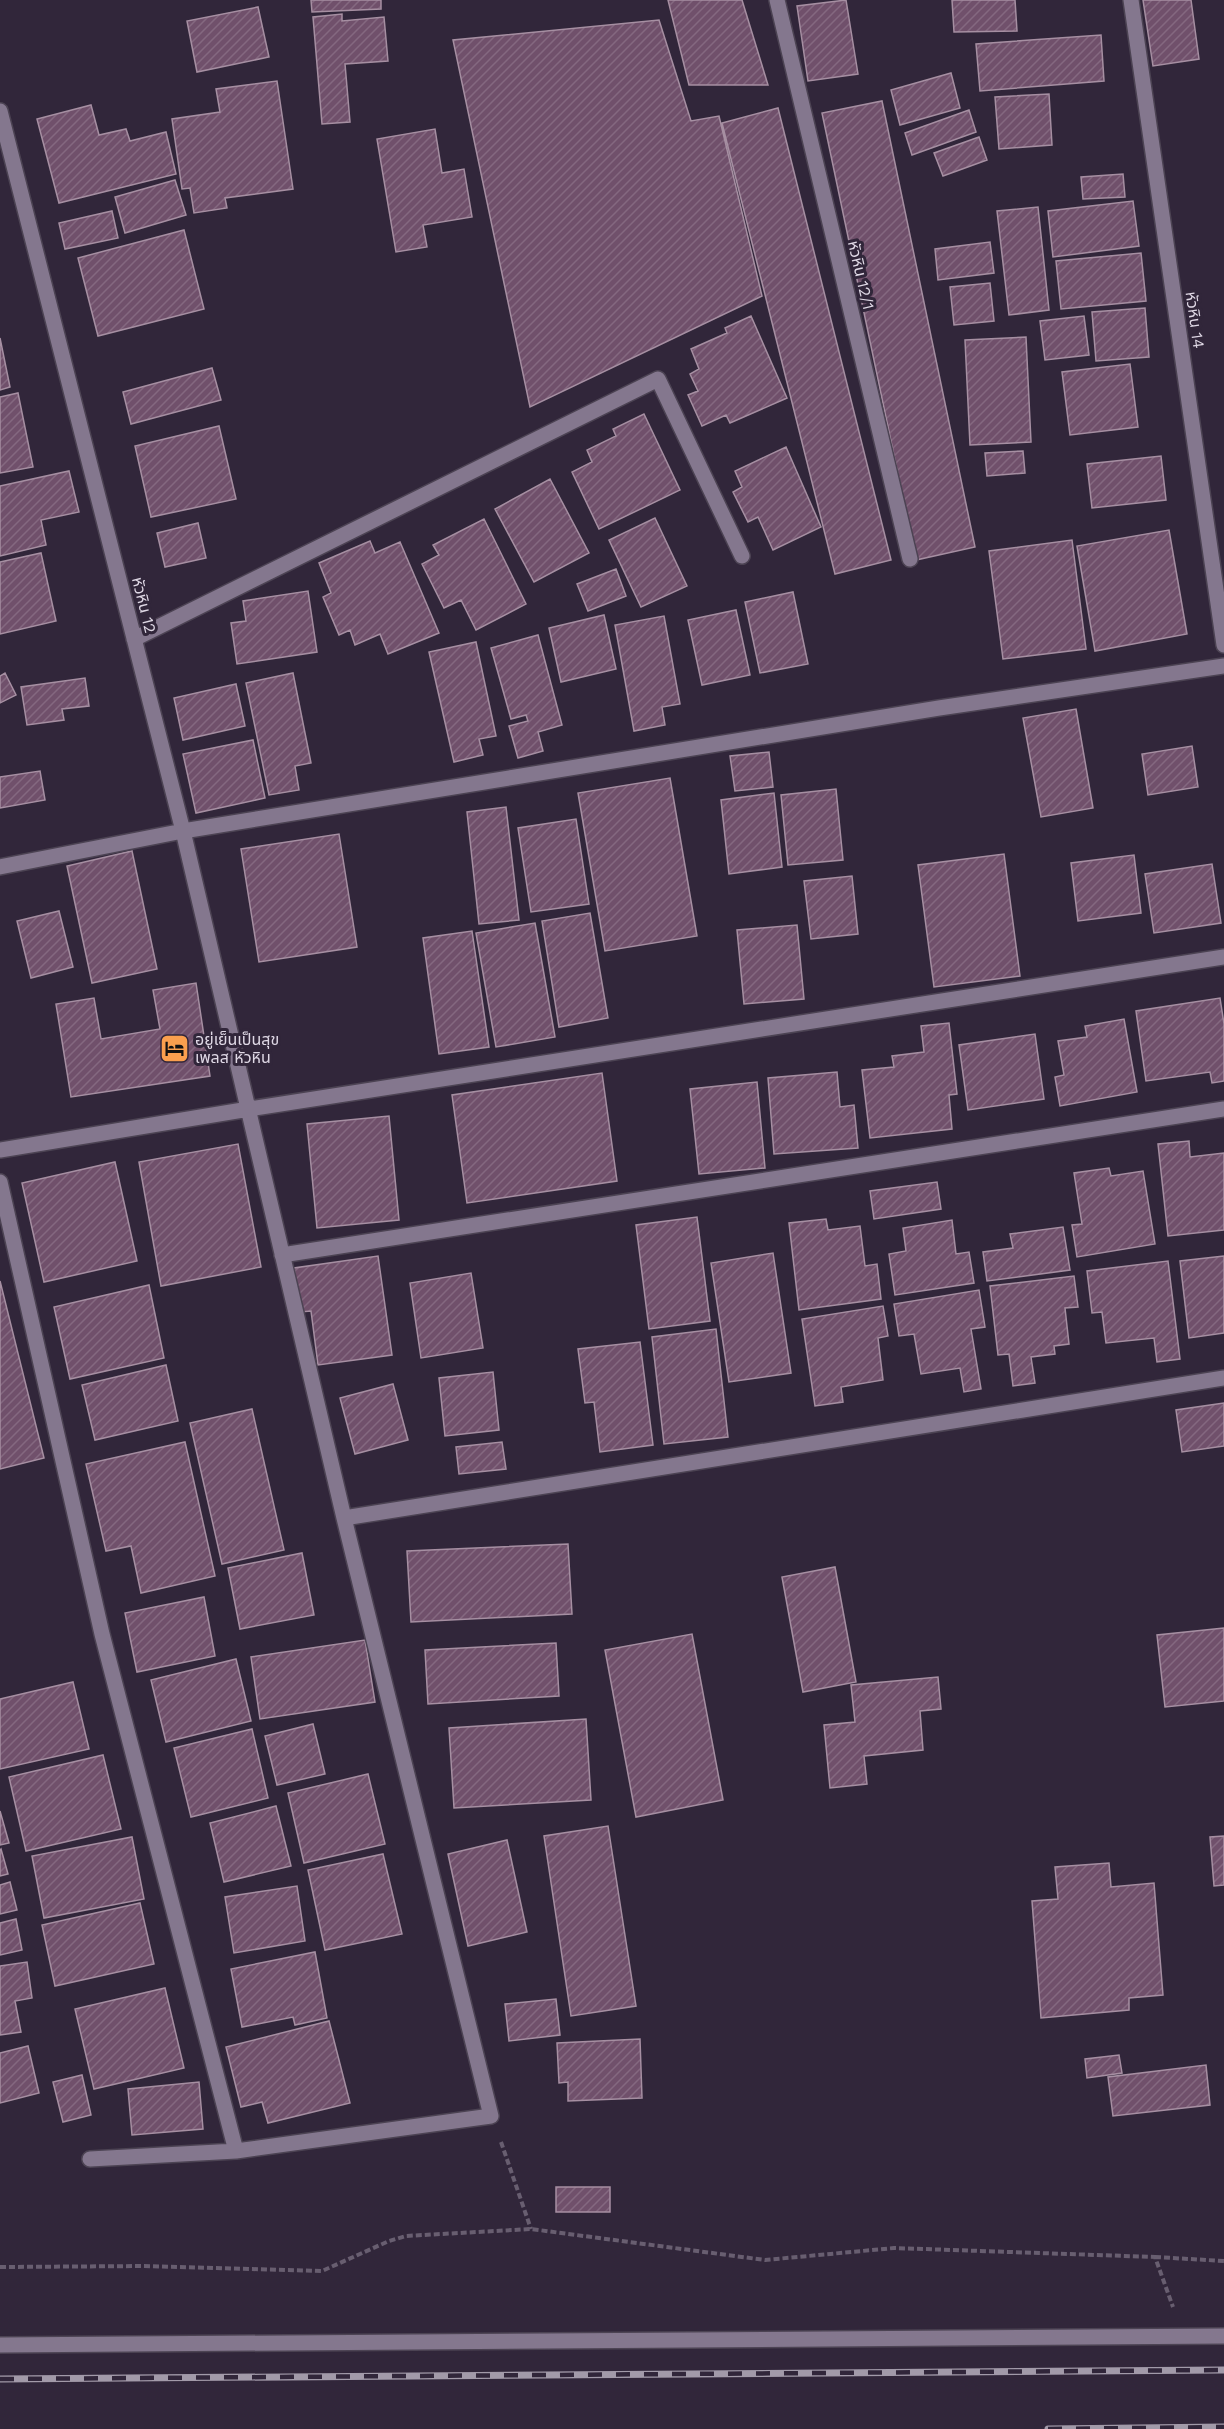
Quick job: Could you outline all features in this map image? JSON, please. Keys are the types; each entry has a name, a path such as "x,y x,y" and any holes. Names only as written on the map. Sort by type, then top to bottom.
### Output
{"street":[{"name":"หัวหิน 12/1","path":"777,0 910,558"},
{"name":"หัวหิน 14","path":"1131,0 1224,645"},
{"name":"หัวหิน 12","path":"0,111 183,831 344,1518 491,2116"},
{"path":"134,639 658,379 742,556"},
{"path":"0,867 183,831 939,708 1224,666"},
{"path":"0,1150 1224,957"},
{"path":"282,1255 1224,1109"},
{"path":"0,1182 102,1634 236,2151"},
{"path":"344,1518 1224,1378"},
{"path":"90,2159 236,2151 491,2116"},
{"path":"0,2345 1224,2336"}],"path":[{"path":"491,2116 531,2229"},
{"path":"0,2267 144,2266 322,2271 388,2241 406,2236 531,2229 765,2260 894,2248 1224,2261"},
{"path":"1155,2257 1183,2336"}],"building":[{"path":"311,0 381,0 381,9 312,12"},
{"path":"668,0 742,0 768,85 689,85"},
{"path":"846,0 858,74 808,81 797,6"},
{"path":"952,0 1015,0 1017,31 954,32"},
{"path":"1143,0 1191,0 1199,59 1153,66"},
{"path":"258,7 269,57 197,72 187,21"},
{"path":"342,14 342,21 384,17 388,61 345,64 350,122 322,124 313,17"},
{"path":"659,20 691,121 719,116 762,296 530,407 453,40"},
{"path":"1101,35 1104,81 980,91 976,44"},
{"path":"951,73 960,108 900,125 891,90"},
{"path":"277,81 293,189 225,198 227,208 194,213 190,188 182,189 172,119 220,112 216,89"},
{"path":"1049,94 1052,145 999,149 995,97"},
{"path":"882,101 975,547 916,560 822,113"},
{"path":"91,105 99,135 126,129 130,141 166,132 176,174 59,203 37,119"},
{"path":"778,108 891,560 835,574 722,123"},
{"path":"969,110 976,132 912,155 905,133"},
{"path":"435,129 442,173 464,169 472,217 423,225 427,247 396,252 377,139"},
{"path":"979,137 987,160 943,176 934,153"},
{"path":"1123,174 1125,197 1083,199 1081,177"},
{"path":"175,180 186,215 125,233 115,197"},
{"path":"1133,201 1139,246 1053,257 1048,211"},
{"path":"1038,207 1049,310 1009,315 997,211"},
{"path":"112,211 118,238 65,249 59,223"},
{"path":"184,230 204,309 98,336 78,258"},
{"path":"990,242 994,273 938,280 935,249"},
{"path":"1141,253 1146,301 1061,309 1056,261"},
{"path":"990,283 994,321 954,325 950,287"},
{"path":"1145,308 1149,357 1096,361 1092,312"},
{"path":"751,316 787,398 730,423 726,415 702,426 688,395 698,391 690,374 699,369 691,349 727,333 725,328"},
{"path":"1084,316 1089,355 1045,360 1040,321"},
{"path":"1026,337 1031,442 970,445 965,340"},
{"path":"0,338 10,387 0,390"},
{"path":"1130,364 1138,427 1070,435 1062,372"},
{"path":"212,368 221,400 131,424 123,392"},
{"path":"18,393 33,467 0,473 0,397"},
{"path":"644,414 680,490 599,529 572,472 592,462 587,450 616,436 613,429"},
{"path":"219,426 236,499 151,517 135,446"},
{"path":"786,447 821,527 773,550 758,517 748,522 733,492 742,487 735,471"},
{"path":"1023,451 1025,473 987,476 985,453"},
{"path":"1161,456 1166,500 1092,508 1087,464"},
{"path":"69,471 79,512 41,520 46,545 0,556 0,486"},
{"path":"550,479 589,553 534,582 495,509"},
{"path":"655,518 687,586 641,607 609,540"},
{"path":"484,519 526,604 476,630 461,600 444,608 422,564 439,555 433,545"},
{"path":"198,523 206,558 165,567 157,533"},
{"path":"1169,530 1187,634 1095,651 1077,546"},
{"path":"1072,540 1086,649 1003,659 989,551"},
{"path":"370,541 375,553 400,542 439,633 388,654 380,634 355,645 350,630 339,635 323,597 331,593 319,563"},
{"path":"41,553 56,621 0,634 0,562"},
{"path":"616,569 626,596 588,611 577,584"},
{"path":"308,591 317,652 237,664 231,623 246,621 243,601"},
{"path":"793,592 808,664 760,673 745,602"},
{"path":"736,610 750,675 702,685 688,620"},
{"path":"604,615 616,669 561,682 549,628"},
{"path":"664,616 680,704 662,707 665,725 634,731 615,625"},
{"path":"538,635 562,725 538,732 543,751 518,758 509,726 528,721 526,715 511,719 491,648"},
{"path":"476,642 496,736 479,739 483,755 454,762 429,652"},
{"path":"5,673 16,695 0,703 0,676"},
{"path":"293,673 311,763 295,766 299,790 269,795 246,683"},
{"path":"85,678 89,706 62,709 64,720 27,725 21,687"},
{"path":"236,684 245,726 183,740 174,698"},
{"path":"1076,709 1093,808 1041,817 1023,718"},
{"path":"253,740 265,798 196,813 183,754"},
{"path":"1192,746 1198,787 1148,795 1142,754"},
{"path":"769,752 773,787 735,791 730,756"},
{"path":"40,771 45,800 0,808 0,777"},
{"path":"670,778 697,936 605,951 578,793"},
{"path":"836,789 843,860 788,865 781,795"},
{"path":"774,793 782,867 729,874 721,800"},
{"path":"506,807 519,920 479,924 467,812"},
{"path":"576,819 589,904 531,912 518,828"},
{"path":"339,834 357,947 259,962 241,849"},
{"path":"132,851 157,969 92,983 67,866"},
{"path":"1004,854 1020,976 934,987 918,865"},
{"path":"1134,855 1141,913 1078,921 1071,863"},
{"path":"1212,864 1221,923 1154,933 1145,874"},
{"path":"852,876 858,934 811,939 804,881"},
{"path":"59,911 73,967 31,978 17,921"},
{"path":"590,913 608,1018 559,1027 542,921"},
{"path":"535,923 555,1037 496,1047 476,933"},
{"path":"797,925 804,999 744,1004 737,930"},
{"path":"472,931 489,1047 439,1054 423,938"},
{"path":"196,983 210,1076 71,1097 56,1004 94,998 101,1039 160,1029 153,990"},
{"path":"1220,998 1224,1024 1224,1081 1212,1083 1210,1072 1146,1081 1136,1011"},
{"path":"1124,1019 1137,1092 1060,1106 1055,1077 1064,1075 1058,1041 1087,1037 1085,1026"},
{"path":"949,1023 957,1094 949,1095 952,1129 870,1138 862,1070 894,1067 892,1056 924,1052 921,1026"},
{"path":"1035,1034 1044,1099 968,1110 959,1045"},
{"path":"837,1072 840,1107 854,1105 858,1148 774,1154 768,1078"},
{"path":"602,1073 617,1181 467,1203 452,1095"},
{"path":"757,1082 765,1168 699,1174 690,1089"},
{"path":"389,1116 399,1220 317,1228 307,1124"},
{"path":"1189,1141 1190,1157 1224,1153 1224,1230 1168,1236 1158,1144"},
{"path":"238,1144 261,1267 161,1286 139,1162"},
{"path":"115,1162 137,1261 44,1282 22,1183"},
{"path":"1109,1168 1111,1176 1143,1171 1155,1244 1077,1257 1072,1225 1082,1224 1074,1173"},
{"path":"937,1182 941,1209 874,1219 870,1191"},
{"path":"697,1217 710,1321 649,1329 636,1225"},
{"path":"826,1219 828,1230 860,1226 865,1266 877,1264 881,1299 799,1310 789,1223"},
{"path":"952,1220 956,1254 969,1252 974,1283 895,1295 889,1254 906,1251 903,1228"},
{"path":"1063,1227 1070,1270 987,1281 983,1252 1013,1248 1010,1234"},
{"path":"773,1253 791,1373 729,1382 711,1263"},
{"path":"378,1256 392,1355 318,1365 311,1311 300,1312 294,1268"},
{"path":"1224,1256 1224,1333 1189,1338 1180,1261"},
{"path":"1168,1261 1180,1359 1157,1362 1154,1338 1106,1343 1102,1312 1092,1313 1087,1271"},
{"path":"471,1273 483,1348 421,1358 410,1283"},
{"path":"1074,1276 1078,1307 1065,1308 1069,1344 1054,1346 1055,1354 1031,1357 1035,1383 1013,1386 1009,1354 998,1355 990,1286"},
{"path":"0,1281 44,1458 0,1469"},
{"path":"149,1285 164,1358 70,1379 54,1307"},
{"path":"979,1290 985,1327 971,1329 981,1389 964,1392 960,1368 921,1374 914,1334 899,1336 894,1304"},
{"path":"883,1306 888,1336 878,1338 883,1380 841,1387 843,1402 815,1406 802,1319"},
{"path":"716,1329 728,1437 664,1444 652,1337"},
{"path":"640,1342 653,1445 600,1452 594,1402 585,1403 578,1349"},
{"path":"166,1365 178,1421 95,1440 82,1385"},
{"path":"493,1372 499,1430 445,1436 439,1378"},
{"path":"393,1384 408,1440 355,1454 340,1398"},
{"path":"1224,1403 1224,1446 1182,1452 1176,1410"},
{"path":"252,1409 284,1550 222,1564 190,1423"},
{"path":"185,1442 215,1576 141,1593 131,1546 106,1551 86,1464"},
{"path":"502,1442 506,1469 459,1474 456,1447"},
{"path":"568,1544 572,1614 411,1622 407,1551"},
{"path":"302,1553 314,1615 240,1629 228,1568"},
{"path":"835,1567 856,1682 803,1692 782,1577"},
{"path":"204,1597 215,1656 137,1672 125,1613"},
{"path":"1224,1628 1224,1701 1165,1707 1157,1635"},
{"path":"692,1634 723,1800 636,1817 605,1650"},
{"path":"365,1640 375,1702 260,1719 251,1657"},
{"path":"556,1643 559,1696 428,1704 425,1650"},
{"path":"236,1659 251,1721 166,1742 151,1680"},
{"path":"938,1677 941,1709 920,1711 923,1750 864,1756 867,1784 830,1788 824,1725 855,1722 851,1685"},
{"path":"73,1682 89,1749 0,1769 0,1699"},
{"path":"586,1719 591,1800 454,1808 449,1728"},
{"path":"313,1724 325,1774 277,1785 265,1736"},
{"path":"252,1729 268,1798 191,1817 174,1748"},
{"path":"103,1755 121,1829 26,1851 9,1777"},
{"path":"368,1774 385,1844 304,1863 288,1793"},
{"path":"276,1806 291,1866 224,1882 210,1823"},
{"path":"0,1811 9,1843 0,1845"},
{"path":"608,1826 636,2006 571,2016 544,1836"},
{"path":"1224,1836 1224,1885 1214,1886 1210,1837"},
{"path":"132,1837 144,1899 44,1918 32,1856"},
{"path":"507,1840 527,1932 468,1946 448,1854"},
{"path":"0,1850 8,1874 0,1876"},
{"path":"383,1854 402,1934 325,1950 308,1870"},
{"path":"1109,1863 1111,1887 1154,1883 1163,1995 1129,1998 1129,2010 1041,2018 1032,1901 1058,1899 1055,1867"},
{"path":"10,1882 17,1910 0,1914 0,1885"},
{"path":"297,1886 305,1941 234,1953 225,1897"},
{"path":"140,1903 154,1964 55,1986 42,1925"},
{"path":"16,1919 22,1950 0,1955 0,1923"},
{"path":"315,1952 327,2018 295,2025 293,2017 242,2027 231,1969"},
{"path":"27,1962 32,1998 15,2001 21,2032 0,2035 0,1966"},
{"path":"165,1988 184,2068 94,2089 75,2009"},
{"path":"556,1999 560,2035 509,2041 505,2004"},
{"path":"329,2021 350,2103 268,2123 262,2102 241,2107 226,2047"},
{"path":"640,2039 642,2098 568,2101 568,2082 559,2083 557,2043"},
{"path":"28,2046 39,2093 0,2103 0,2053"},
{"path":"1119,2055 1122,2073 1087,2078 1085,2059"},
{"path":"1206,2065 1210,2105 1113,2116 1108,2077"},
{"path":"82,2075 91,2115 63,2122 53,2082"},
{"path":"199,2082 203,2129 132,2135 128,2089"},
{"path":"556,2187 610,2187 610,2212 556,2212"}],"railway":[{"path":"0,2379 1224,2370"},
{"path":"1048,2429 1224,2427"}],"place":[{"name":"อยู่เย็นเป็นสุข เพลส หัวหิน","path":"174,1048"}]}
